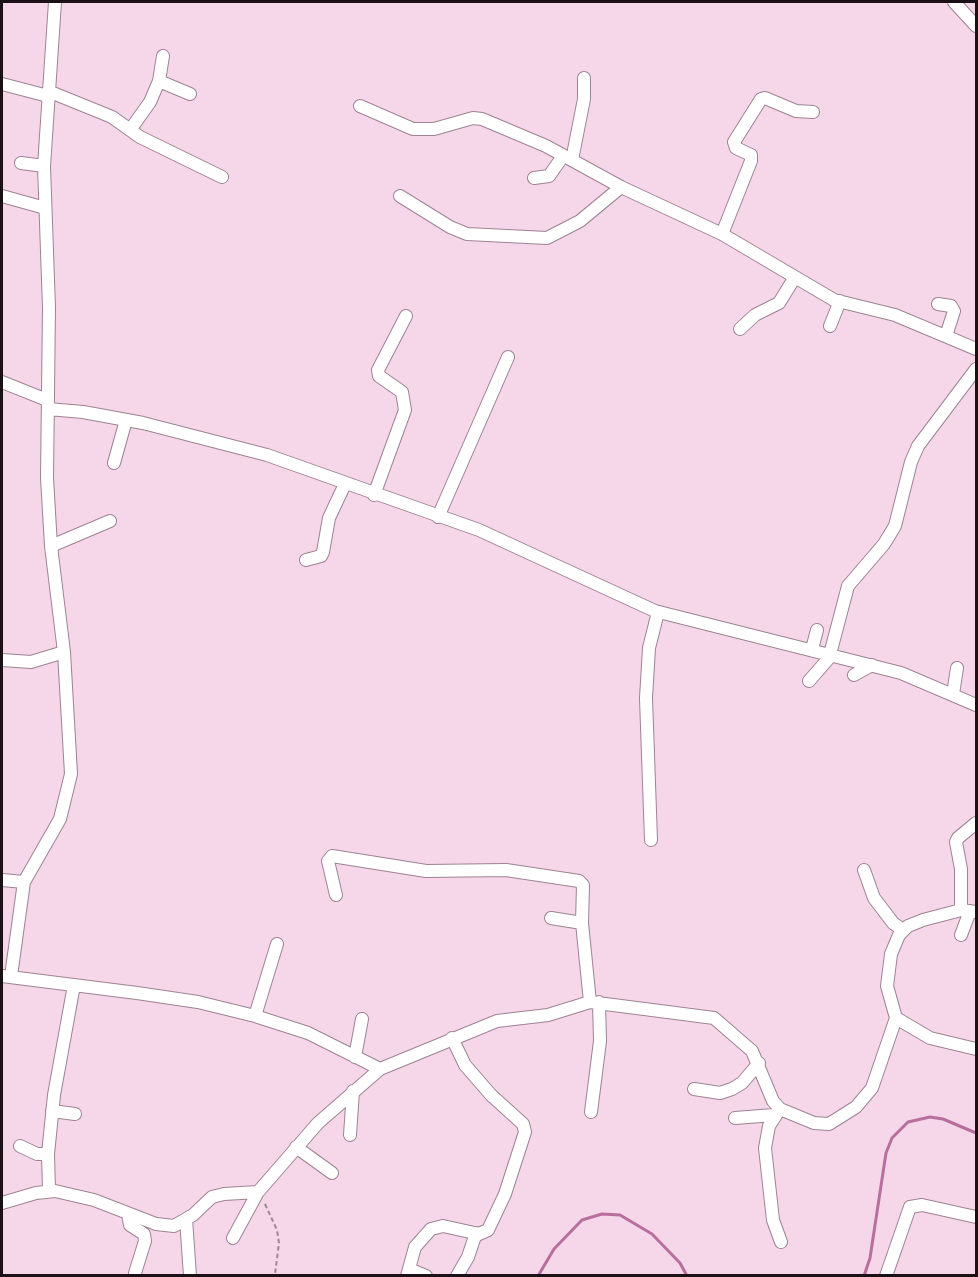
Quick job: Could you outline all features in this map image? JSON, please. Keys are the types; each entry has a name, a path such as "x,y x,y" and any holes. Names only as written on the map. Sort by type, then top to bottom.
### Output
{"street":[{"path":"55,2 44,166 49,308 47,478 51,546 64,652 71,774 69,791 57,826 24,882 6,976 198,1002 255,1016 308,1033 380,1069"},
{"path":"954,2 976,26"},
{"path":"130,130 142,117 159,81 163,56"},
{"path":"534,178 549,176 567,158 584,99 584,78"},
{"path":"159,81 190,94"},
{"path":"2,84 48,93 112,117 130,130 222,177"},
{"path":"722,234 751,161 751,155 736,148 734,142 761,99 796,111 813,112"},
{"path":"360,106 413,129 434,129 473,118 482,119 722,234 840,301 895,315 976,349"},
{"path":"21,163 44,166"},
{"path":"400,196 450,227 467,234 546,238 580,221 621,187"},
{"path":"2,196 45,208"},
{"path":"740,329 755,315 779,303 795,277"},
{"path":"830,326 840,301"},
{"path":"938,304 951,306 954,311 946,336"},
{"path":"374,495 405,410 402,392 379,376 378,370 406,316"},
{"path":"438,517 508,357"},
{"path":"809,681 824,666 831,653 848,586 885,544 895,526 914,454 976,369"},
{"path":"2,382 48,404 240,447 309,469 374,495 479,530 658,612 872,664 976,705"},
{"path":"114,463 126,420"},
{"path":"306,560 316,559 323,552 329,518 345,484"},
{"path":"51,546 110,521"},
{"path":"651,840 646,699 650,648 658,612"},
{"path":"812,649 816,630"},
{"path":"2,660 32,662 64,652"},
{"path":"854,675 872,664"},
{"path":"953,694 957,668"},
{"path":"960,935 969,911 956,842 976,823"},
{"path":"336,895 328,861 332,856 426,871 506,870 579,880 583,885 582,922 600,1041 591,1112"},
{"path":"864,870 874,898 883,912 903,930"},
{"path":"2,880 24,882"},
{"path":"735,1118 777,1112 822,1125 834,1121 856,1107 872,1088 896,1018 887,986 894,942 903,930 923,920 969,911"},
{"path":"551,918 582,922"},
{"path":"255,1016 277,944"},
{"path":"49,1191 48,1155 52,1111 74,985"},
{"path":"233,1238 259,1190 297,1147 353,1091 380,1069 497,1021 548,1015 595,1002 714,1018 752,1051 759,1063 777,1112 765,1148 765,1170 773,1220 781,1242"},
{"path":"896,1018 930,1038 976,1049"},
{"path":"355,1057 362,1019"},
{"path":"426,1275 408,1272 417,1242 431,1229 443,1226 476,1233 488,1230 497,1215 513,1173 525,1127 471,1073 452,1038"},
{"path":"694,1089 720,1093 732,1089 742,1083 759,1063"},
{"path":"350,1135 353,1091"},
{"path":"52,1111 75,1114"},
{"path":"20,1146 36,1154 48,1155"},
{"path":"297,1147 332,1173"},
{"path":"2,1203 49,1191 94,1200 128,1214 165,1226 174,1226 186,1220 212,1197 259,1190"},
{"path":"886,1275 910,1207 922,1205 976,1217"},
{"path":"128,1214 129,1225 144,1234 146,1242 145,1251 135,1272"},
{"path":"186,1220 190,1275"},
{"path":"457,1275 468,1257 476,1233"}],"path":[{"path":"259,1190 278,1238 274,1274"}],"waterway":[{"path":"864,1276 870,1258 886,1153 892,1138 908,1122 930,1117 943,1119 976,1133"},
{"path":"538,1276 554,1249 582,1220 602,1214 620,1215 652,1234 680,1263 687,1276"}]}
